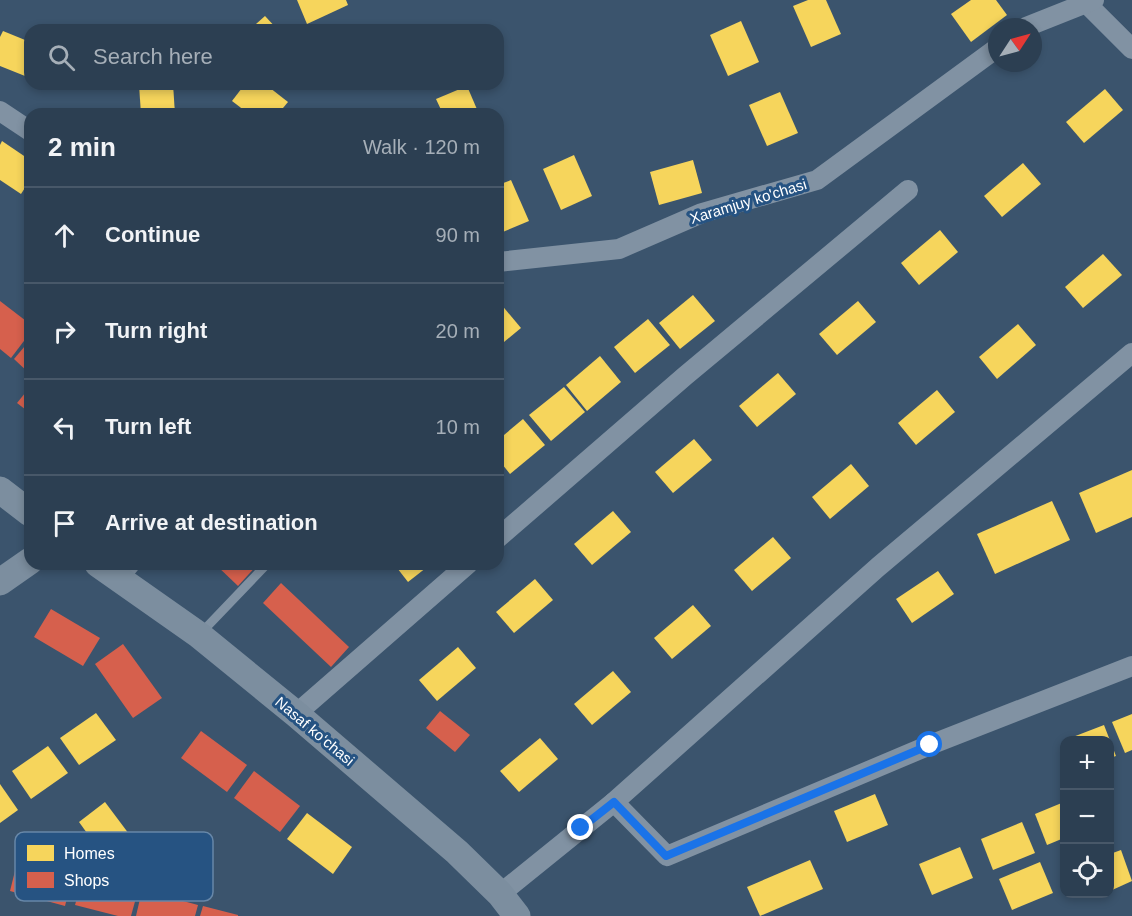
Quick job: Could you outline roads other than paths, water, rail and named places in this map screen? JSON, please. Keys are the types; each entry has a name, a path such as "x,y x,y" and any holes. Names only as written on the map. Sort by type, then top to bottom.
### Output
{"main road":[{"path":"0,490 24,508"},
{"path":"0,559 24,550"},
{"path":"0,582 24,565"},
{"name":"Nasaf ko‘chasi","path":"116,570 296,714 457,852 500,894 517,916"}],"street":[{"path":"1042,21 1090,2 1132,50"},
{"name":"Xaramjuy ko'chasi","path":"504,261 620,249 702,213 817,180 988,55"},
{"path":"0,111 24,127"},
{"path":"504,533 684,376 908,190"},
{"path":"500,894 614,802 878,567 1132,352"},
{"path":"296,714 461,570"},
{"path":"614,802 666,856 930,745 1132,666"}],"lane":[{"path":"199,635 261,570"}]}
